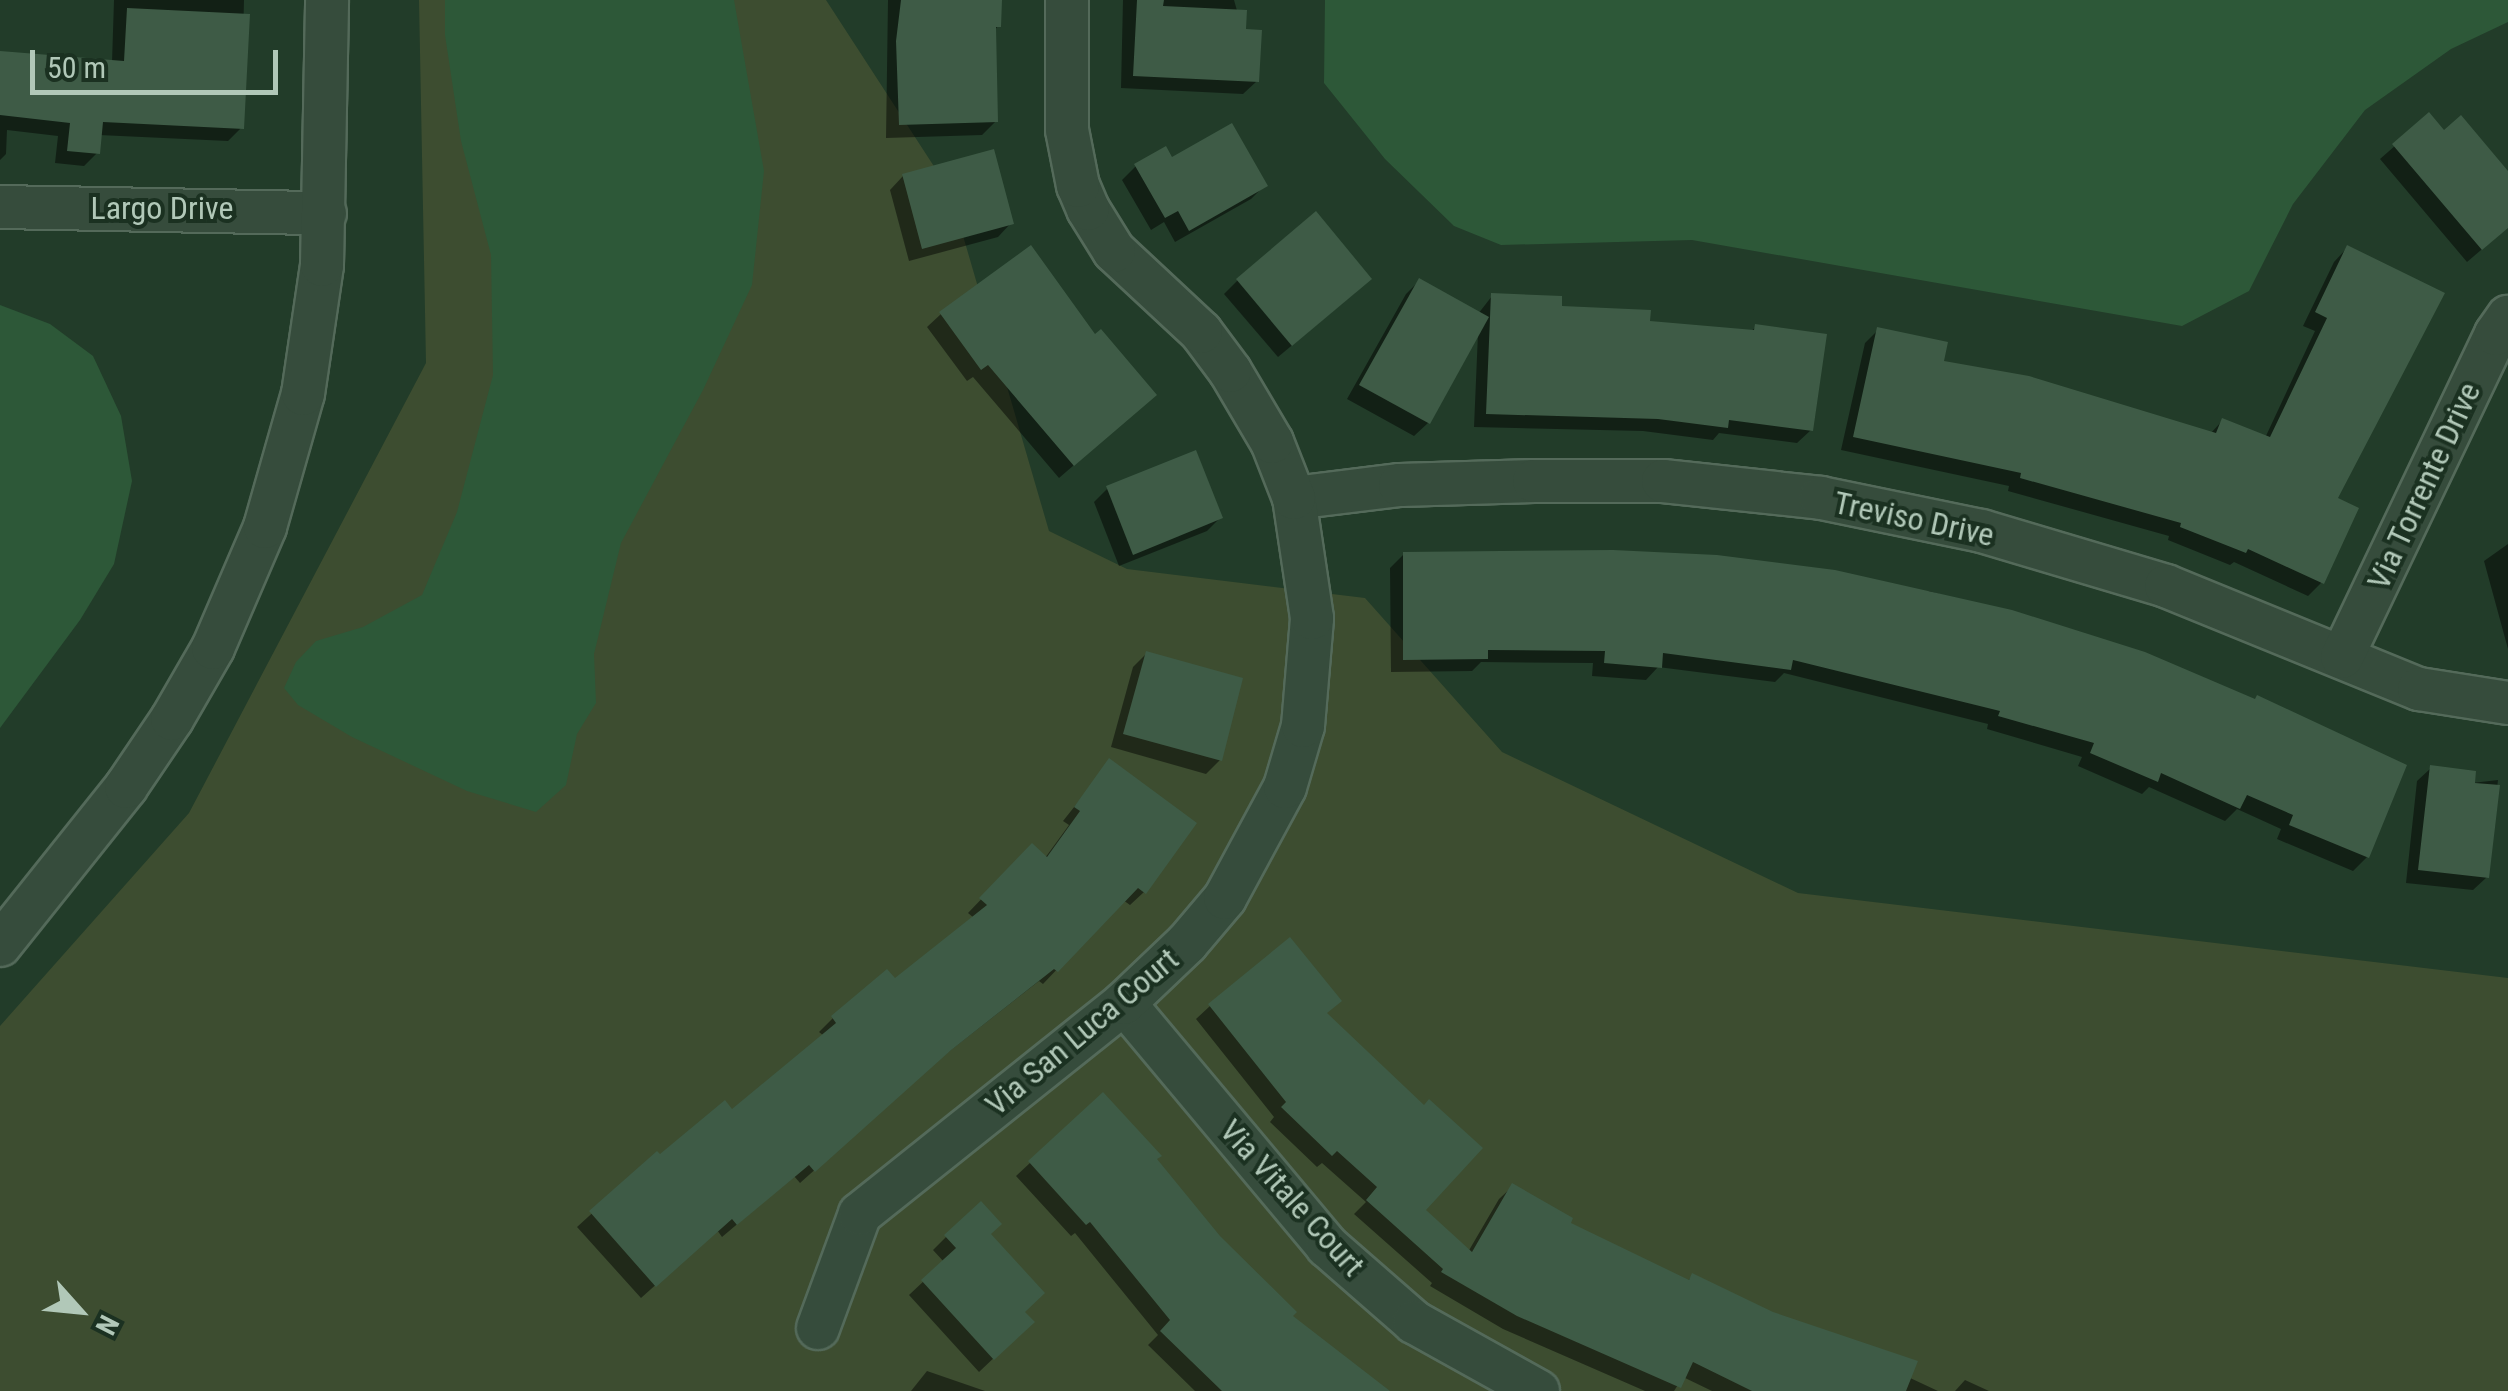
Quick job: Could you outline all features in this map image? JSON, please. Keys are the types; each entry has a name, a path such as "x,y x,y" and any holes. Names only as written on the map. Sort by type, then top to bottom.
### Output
{"street":[{"path":"0,945 172,719 213,648 266,527 303,394 316,312 324,213 327,0"},
{"name":"Via San Luca Court","path":"818,1328 860,1214 1124,1003 1187,943 1224,898 1285,787 1302,726 1312,618 1294,498 1272,442 1230,371 1201,332 1114,250 1088,208 1075,174 1067,130 1067,0"},
{"name":"Largo Drive","path":"0,206 324,213"},
{"name":"Via Torrente Drive","path":"2342,657 2496,334 2508,317"},
{"name":"Treviso Drive","path":"1294,498 1400,484 1534,481 1663,482 1821,498 1982,531 2166,586 2420,689 2508,704"},
{"path":"0,917 75,850"},
{"name":"Via Vitale Court","path":"1124,1003 1327,1246 1414,1322 1538,1391"}],"shaded area":[{"path":"419,0 826,0 950,191 1049,531 1127,569 1365,598 1502,752 1798,893 2508,978 2508,1391 0,1391 0,1026 189,813 426,363"},
{"path":"445,0 734,0 764,171 752,285 703,390 621,543 594,654 596,703 577,734 566,785 536,812 467,791 352,737 298,705 284,688 296,662 316,641 363,627 422,595 457,512 493,375 491,255 461,141 445,35"},
{"path":"1325,0 2508,0 2508,22 2451,49 2365,110 2293,204 2249,291 2182,326 1692,240 1501,245 1454,226 1385,159 1324,83"},
{"path":"0,305 50,324 93,356 121,416 132,481 114,564 80,620 0,728"}],"building":[{"path":"901,0 1002,0 1001,27 996,27 998,122 899,125 896,41"},
{"path":"1137,0 1164,0 1163,6 1247,10 1246,29 1262,30 1259,82 1133,76"},
{"path":"127,8 250,14 244,129 103,122 100,154 67,151 70,123 0,115 0,51 124,61"},
{"path":"2429,112 2444,130 2461,115 2508,171 2508,228 2482,250 2392,144"},
{"path":"1232,123 1268,186 1189,231 1178,211 1165,218 1134,164 1166,146 1172,157"},
{"path":"994,149 1014,224 922,249 902,174"},
{"path":"1316,211 1372,279 1292,346 1236,279"},
{"path":"1031,245 1095,334 1101,329 1157,395 1074,466 988,365 981,370 939,312"},
{"path":"2347,245 2445,293 2338,498 2359,508 2324,584 2248,549 2246,553 2180,527 2181,523 2020,478 2021,473 1853,437 1877,327 1948,342 1944,361 2029,376 2216,433 2222,418 2270,437 2327,318 2315,312"},
{"path":"1419,278 1489,317 1430,424 1359,385"},
{"path":"1491,293 1562,296 1562,306 1651,310 1650,321 1754,330 1755,324 1827,334 1813,431 1729,420 1728,428 1658,419 1486,414"},
{"path":"1196,450 1223,518 1133,555 1106,486"},
{"path":"1613,550 1717,555 1835,570 2012,610 2145,652 2255,699 2257,695 2407,765 2369,858 2289,825 2293,815 2247,795 2240,809 2161,773 2158,782 2090,753 2094,743 1998,716 2000,711 1793,660 1791,670 1663,653 1662,668 1604,663 1605,651 1488,650 1488,659 1403,660 1403,552"},
{"path":"1146,651 1243,678 1222,761 1123,734"},
{"path":"1109,758 1197,823 1146,894 1138,888 1058,972 1054,969 950,1051 815,1172 809,1165 737,1225 732,1219 656,1287 589,1211 657,1151 660,1154 725,1100 732,1109 836,1023 831,1016 887,969 895,978 987,905 979,898 1032,843 1047,857 1080,811 1074,807"},
{"path":"2430,765 2476,771 2475,783 2500,785 2489,878 2418,870"},
{"path":"1290,937 1342,1001 1327,1013 1424,1105 1429,1099 1483,1148 1426,1210 1472,1252 1512,1183 1573,1218 1571,1223 1689,1280 1692,1273 1773,1312 1918,1361 1906,1391 1752,1391 1693,1362 1681,1388 1517,1316 1441,1272 1443,1269 1366,1200 1377,1187 1337,1151 1332,1156 1281,1107 1286,1102 1208,1004"},
{"path":"1103,1092 1162,1156 1157,1159 1220,1236 1297,1312 1293,1316 1390,1391 1222,1391 1160,1331 1170,1320 1090,1222 1086,1225 1028,1161"},
{"path":"981,1201 1002,1224 991,1234 1045,1293 1025,1312 1035,1322 994,1360 921,1280 956,1248 944,1235"}]}
